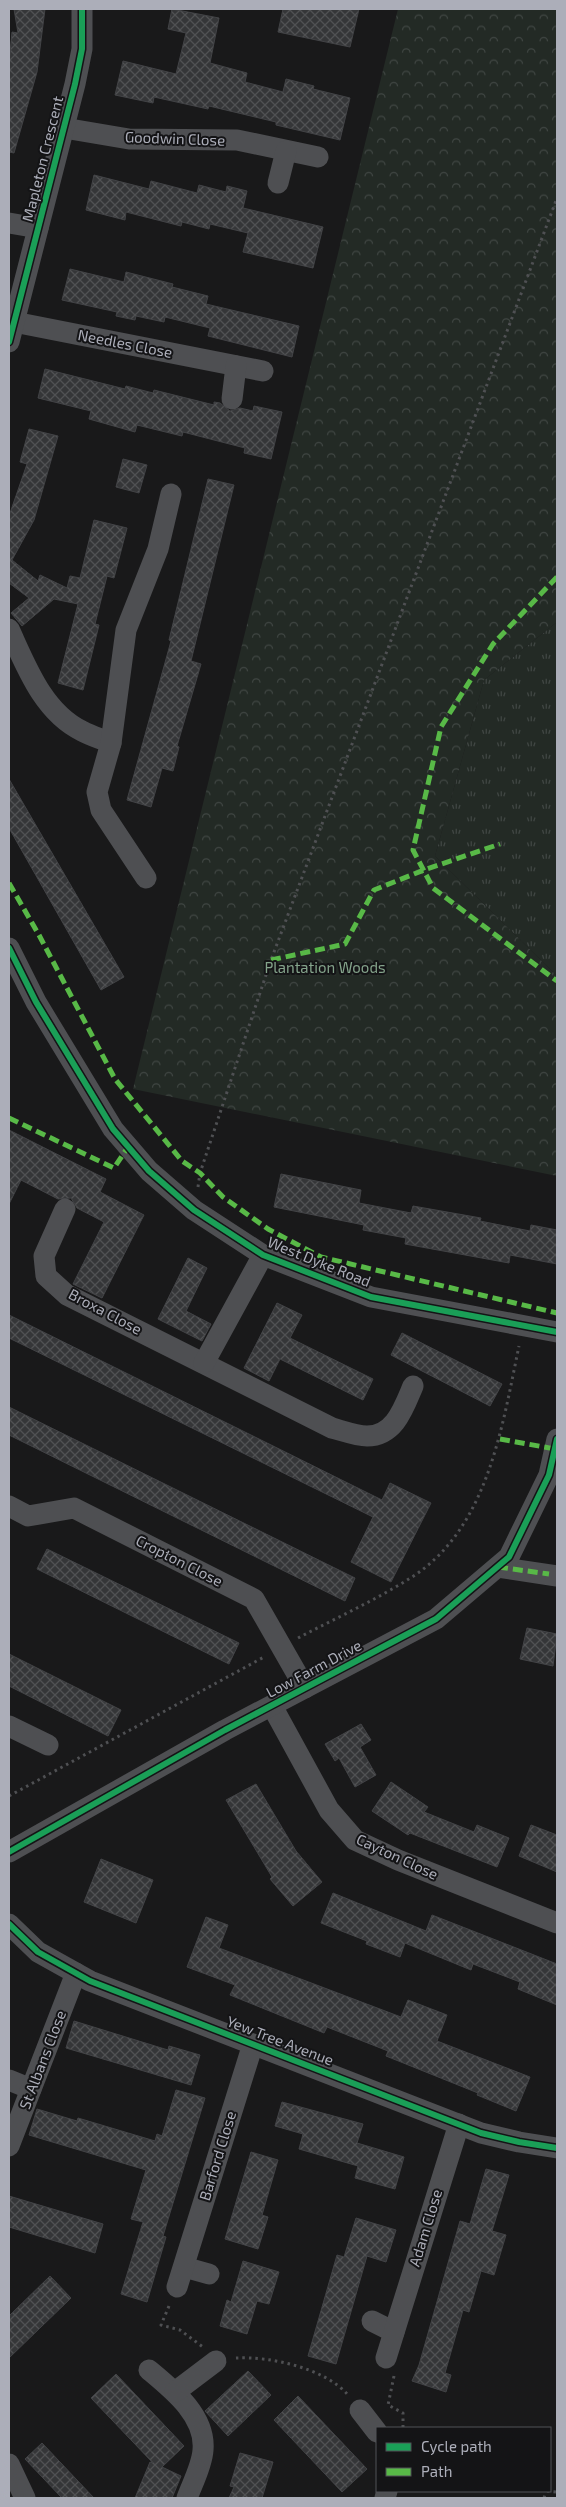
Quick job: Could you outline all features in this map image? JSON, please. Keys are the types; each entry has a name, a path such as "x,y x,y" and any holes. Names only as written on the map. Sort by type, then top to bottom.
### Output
{"street":[{"name":"Mapleton Crescent","path":"11,332 64,128 82,49 82,9"},
{"name":"Goodwin Close","path":"64,128 129,139 237,140 318,157"},
{"path":"278,183 286,151"},
{"path":"9,223 38,228"},
{"name":"Needles Close","path":"11,332 263,371"},
{"path":"232,400 236,366"},
{"path":"146,878 101,810 97,792 111,743 126,630 158,549 171,494"},
{"path":"9,629 36,686 58,714 81,731 111,743"},
{"name":"West Dyke Road","path":"9,948 36,1002 113,1129 149,1171 194,1210 263,1255 371,1297 557,1332"},
{"name":"Broxa Close","path":"64,1209 44,1256 46,1276 67,1295 332,1428 368,1436 391,1428 413,1386"},
{"path":"204,1363 263,1255"},
{"name":"Low Farm Drive","path":"9,1852 272,1706 436,1619 509,1557 549,1475 557,1438"},
{"name":"Cropton Close","path":"9,1506 28,1516 74,1508 254,1599 306,1688"},
{"path":"498,1566 553,1575"},
{"name":"Cayton Close","path":"272,1706 329,1810 355,1840 398,1860 557,1923"},
{"path":"9,1726 48,1745"},
{"name":"Yew Tree Avenue","path":"9,1924 38,1952 90,1981 481,2133 557,2148"},
{"name":"St Albans Close","path":"10,2146 76,1973"},
{"name":"Barford Close","path":"181,2277 253,2044"},
{"path":"9,2080 32,2089"},
{"name":"Adam Close","path":"386,2358 459,2124"},
{"path":"181,2277 209,2274"},
{"path":"372,2322 394,2332"},
{"path":"175,2392 216,2360"},
{"path":"149,2370 175,2392 201,2427 203,2451 187,2498"},
{"path":"360,2410 376,2431"},
{"path":"11,2474 25,2498"}],"path":[{"path":"194,1210 200,1173 271,960 557,198"},
{"path":"9,1796 413,1577 436,1557 464,1524 485,1482 500,1439 524,1326"},
{"path":"181,2277 161,2325 180,2330 193,2338 216,2360 255,2357 288,2364 320,2376 343,2390 360,2410"},
{"path":"386,2358 398,2364 388,2405 403,2414 403,2427"}],"green space":[{"name":"Plantation Woods","path":"398,9 557,9 557,622 484,680 435,856 557,976 557,1176 133,1089"},
{"path":"557,622 557,976 435,856 484,680"}],"building":[{"path":"14,9 45,9 37,72 14,153 9,152 9,64 12,32 18,33"},
{"path":"172,9 219,18 210,63 247,73 245,82 283,92 286,79 314,86 313,89 350,98 340,140 276,125 276,122 209,106 208,109 154,97 153,103 115,95 123,61 176,74 186,33 168,29"},
{"path":"283,9 359,9 350,47 278,32"},
{"path":"94,175 149,189 151,181 197,193 199,185 226,192 227,186 247,191 243,208 323,227 313,268 243,252 248,233 210,224 209,229 182,222 181,226 126,212 125,220 86,210"},
{"path":"70,269 124,282 126,272 173,284 172,287 208,296 206,304 299,326 292,357 208,336 210,328 165,317 164,322 136,316 135,320 116,316 117,312 62,300"},
{"path":"45,369 125,389 126,386 153,393 154,390 214,405 214,402 220,403 230,411 240,408 253,411 254,406 282,412 271,459 244,453 245,448 183,432 182,436 137,425 135,432 89,419 91,411 38,398"},
{"path":"29,429 58,436 34,520 12,560 38,581 40,575 67,588 70,576 80,578 94,520 127,528 114,578 107,576 95,624 99,625 83,690 58,683 78,604 54,599 22,626 11,613 29,598 9,583 9,516 27,464 20,462"},
{"path":"123,459 147,465 139,493 116,487"},
{"path":"208,479 234,485 191,661 201,664 177,746 179,747 173,771 162,768 151,807 127,800 171,641 169,640"},
{"path":"9,779 124,977 101,990 9,828"},
{"path":"9,1130 106,1179 100,1192 144,1215 102,1298 73,1284 104,1222 77,1208 71,1198 58,1199 21,1180 9,1204"},
{"path":"281,1174 361,1190 359,1203 411,1213 413,1206 481,1218 480,1221 530,1231 531,1225 557,1230 557,1264 510,1255 509,1263 405,1244 406,1238 363,1230 364,1225 274,1207"},
{"path":"188,1258 207,1268 186,1311 211,1324 202,1341 158,1319"},
{"path":"277,1303 302,1315 290,1338 373,1379 363,1400 280,1359 269,1381 244,1368"},
{"path":"9,1315 382,1500 390,1483 431,1503 391,1582 351,1562 373,1517 9,1338"},
{"path":"402,1333 502,1384 490,1406 391,1355"},
{"path":"9,1407 355,1578 345,1601 9,1435"},
{"path":"47,1549 239,1643 229,1664 37,1569"},
{"path":"527,1628 557,1634 553,1666 520,1659"},
{"path":"9,1654 121,1710 108,1736 9,1686"},
{"path":"361,1724 371,1740 360,1747 376,1775 355,1787 339,1758 335,1761 325,1744"},
{"path":"391,1782 428,1807 424,1812 474,1832 477,1825 509,1838 497,1867 410,1833 408,1835 372,1811"},
{"path":"256,1784 296,1851 322,1882 293,1906 270,1879 272,1877 226,1800"},
{"path":"531,1825 557,1835 557,1872 519,1856"},
{"path":"101,1859 153,1880 136,1923 84,1902"},
{"path":"333,1893 426,1931 432,1915 557,1964 557,2005 518,1989 520,1982 473,1964 471,1970 405,1943 400,1957 366,1944 367,1941 321,1923"},
{"path":"206,1917 228,1925 219,1948 401,2017 408,2000 447,2015 437,2041 530,2077 516,2111 477,2095 478,2093 386,2056 388,2051 327,2027 324,2033 230,1995 235,1985 187,1967"},
{"path":"74,2021 168,2050 169,2046 200,2055 191,2085 66,2048"},
{"path":"176,2090 205,2098 163,2236 166,2237 147,2302 121,2294 143,2222 131,2219 146,2170 29,2135 37,2109 77,2121 78,2118 155,2141 157,2134 162,2136"},
{"path":"282,2102 363,2124 357,2143 404,2157 395,2189 355,2178 358,2166 299,2149 303,2134 275,2126"},
{"path":"251,2152 278,2160 262,2215 268,2217 258,2249 225,2239"},
{"path":"486,2169 509,2175 492,2231 506,2235 494,2275 481,2271 469,2312 463,2310 445,2373 451,2375 446,2392 412,2381 419,2365 460,2221 470,2224"},
{"path":"9,2196 103,2224 95,2253 9,2227"},
{"path":"356,2218 396,2230 386,2262 367,2256 336,2364 308,2356 337,2255 344,2257"},
{"path":"243,2261 279,2272 269,2304 257,2301 247,2334 220,2326 227,2300 231,2302"},
{"path":"50,2276 71,2298 9,2358 9,2316"},
{"path":"248,2371 271,2395 228,2436 205,2411"},
{"path":"116,2374 184,2446 162,2467 181,2476 172,2498 135,2498 150,2462 153,2463 91,2398"},
{"path":"298,2396 367,2469 342,2492 274,2420"},
{"path":"42,2443 94,2498 62,2498 25,2459"},
{"path":"240,2453 273,2462 262,2498 229,2498 234,2487 230,2486"}],"marked path":[{"path":"557,577 493,644 441,727 413,850 433,888 557,981"},
{"path":"271,960 345,944 374,890 424,870 500,844"},
{"path":"9,883 39,935 115,1079 182,1161 200,1173 223,1197 268,1229 321,1257 557,1313"},
{"path":"9,1118 114,1168 128,1147"},
{"path":"500,1439 555,1449"},
{"path":"498,1567 549,1574"}],"cycle path":[{"path":"9,342 75,84 82,49 82,9"},
{"path":"9,948 36,1002 113,1129 149,1171 194,1210 263,1255 371,1297 557,1332"},
{"path":"9,1852 225,1730 436,1619 509,1557 549,1475 557,1439"},
{"path":"9,1924 38,1952 90,1981 481,2133 557,2148"}]}
